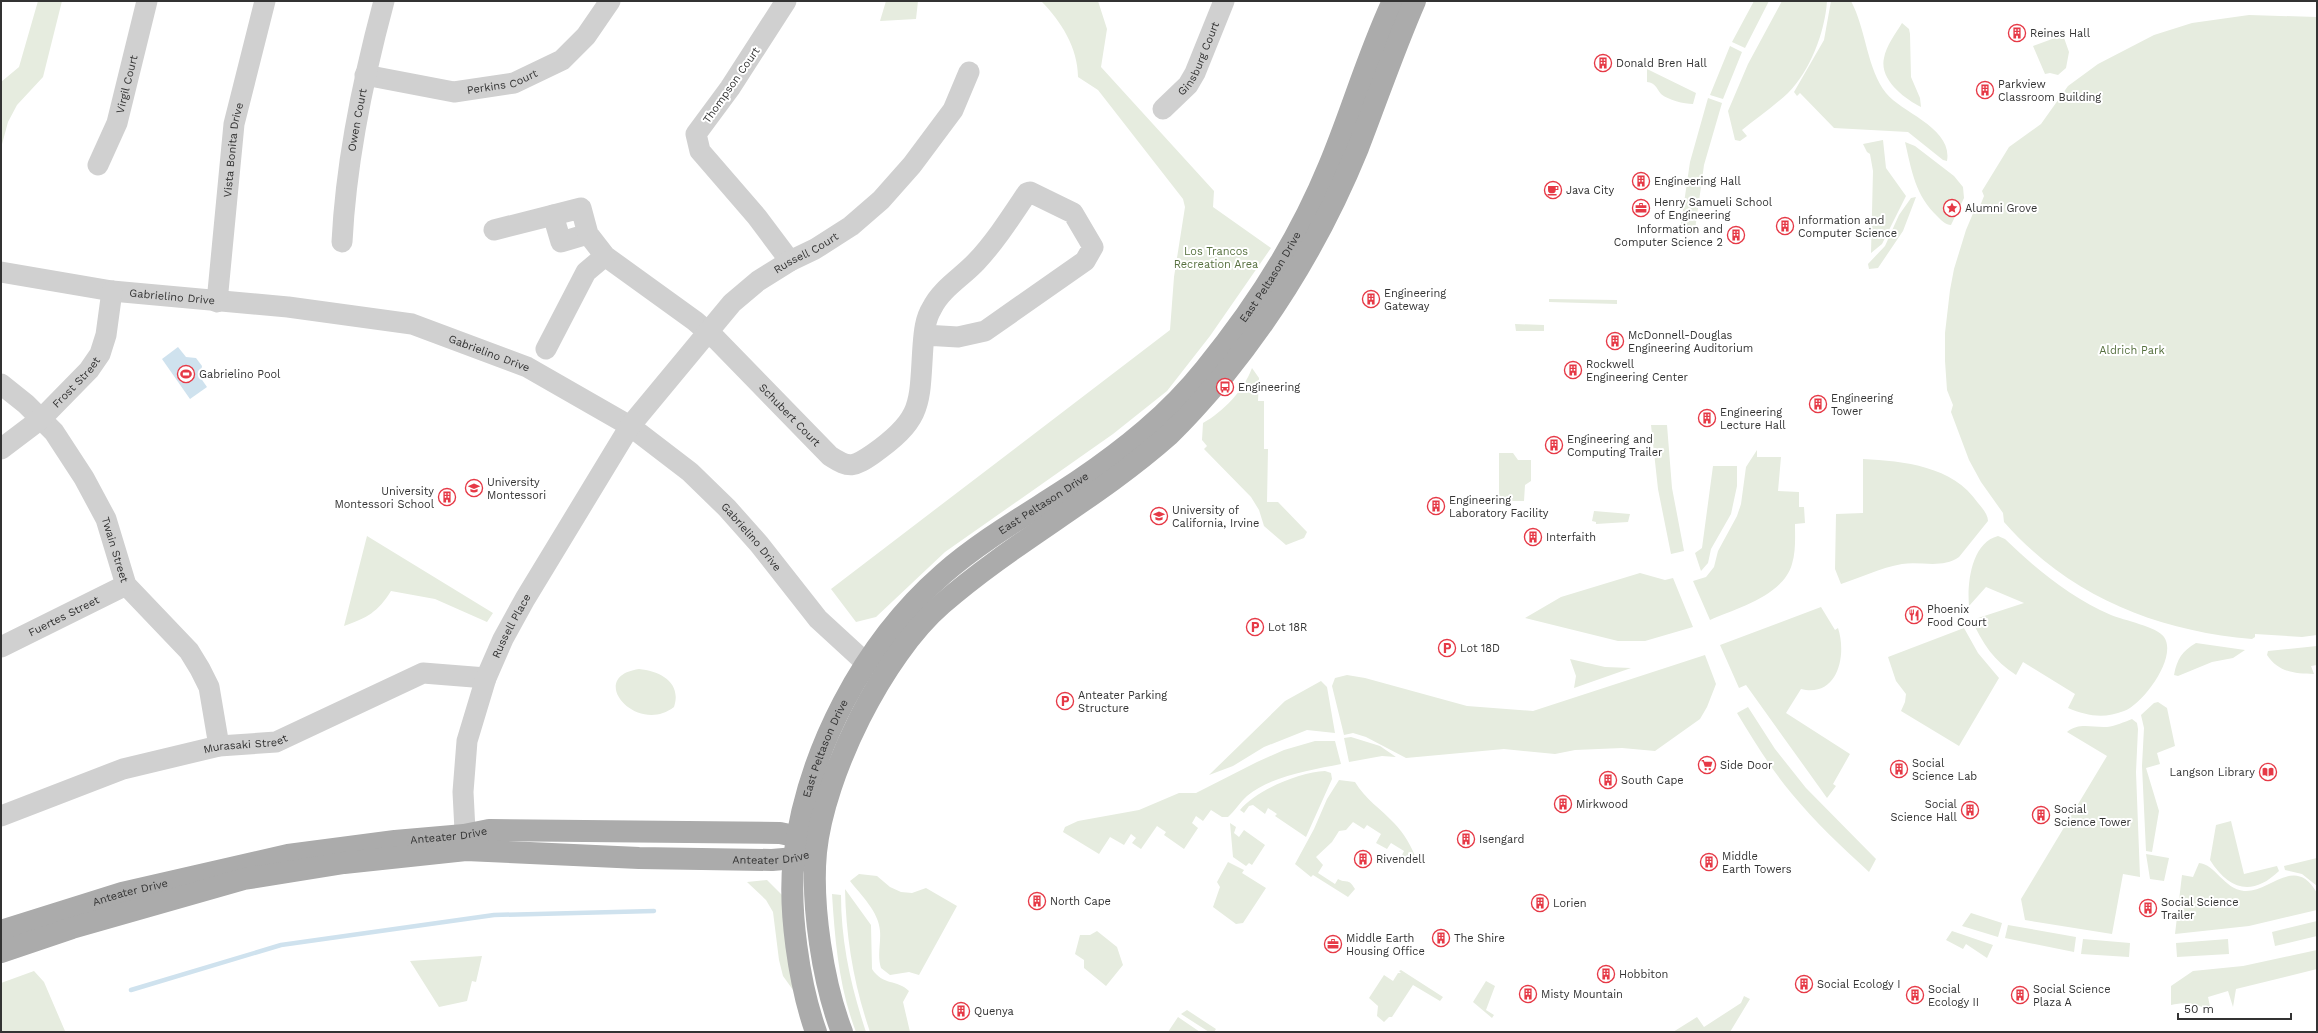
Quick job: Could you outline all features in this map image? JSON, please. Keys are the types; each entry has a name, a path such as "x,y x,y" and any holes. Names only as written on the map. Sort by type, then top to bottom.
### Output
{"main road":[{"name":"East Peltason Drive","path":"816,1032 809,1012 796,941 793,882 796,848 803,810 827,736 867,664 892,628 943,574 985,542 1080,480 1141,434 1172,407 1209,365 1261,293 1308,213 1329,166 1380,29 1392,1"},
{"name":"East Peltason Drive","path":"842,1032 826,979 815,882 816,851 834,780 848,743 883,674 908,640 938,607 969,581 1119,474 1166,437 1223,376 1251,340 1311,248 1334,202 1358,148 1415,1"},
{"name":"Anteater Drive","path":"1,952 85,924 244,879 465,842 489,830 780,832 796,848 816,851"},
{"name":"Anteater Drive","path":"1,931 122,893 214,871 326,849 465,842"},
{"path":"42,939 56,926 191,884 214,871"}],"street":[{"name":"Virgil Court","path":"98,165 117,123 147,1"},
{"name":"Vista Bonita Drive","path":"217,302 234,124 265,1"},
{"name":"Owen Court","path":"342,242 344,214 365,75 384,1"},
{"name":"Perkins Court","path":"365,75 454,92 514,83 562,60 586,36 610,1"},
{"name":"Thompson Court","path":"786,1 734,82 696,134 700,151 758,217 790,261"},
{"name":"Ginsburg Court","path":"1163,109 1188,85 1196,73 1224,1"},
{"name":"Russell Court","path":"630,426 707,331 732,303 758,282 790,261 815,249 851,226 881,200 912,165 953,110 969,72"},
{"name":"Schubert Court","path":"494,230 581,208 588,234 605,256 672,303 707,331 830,456 841,464 851,466 860,462 895,438 910,422 919,404 924,335 927,317 937,300 976,262 1027,194 1030,192 1073,214 1093,247 1091,253 1080,265 985,331 958,337 924,335"},
{"path":"553,215 561,242 588,234"},
{"path":"546,349 586,272 605,256"},
{"name":"Gabrielino Drive","path":"1,272 112,291 217,302 288,307 412,324 527,367 630,426 690,472 727,508 774,562 818,619 853,654 867,664"},
{"name":"Frost Street","path":"1,449 42,418 89,370 100,354 106,335 112,291"},
{"name":"Twain Street","path":"1,384 42,418 54,432 84,478 106,520 126,585 189,651 200,669 209,687 219,746"},
{"name":"Russell Place","path":"465,842 463,792 468,741 486,678 503,639 525,599 630,426"},
{"name":"Fuertes Street","path":"1,647 126,585"},
{"name":"Murasaki Street","path":"1,816 123,770 219,746 276,742 423,673 486,678"}],"green space":[{"path":"38,1 62,1 43,77 17,105 8,122 1,148 1,82 19,67"},
{"path":"886,1 918,1 916,19 880,21"},
{"name":"Los Trancos Recreation Area","path":"1041,1 1098,1 1107,29 1101,67 1214,191 1213,207 1271,248 1210,336 1167,391 1113,434 945,552 876,617 856,622 831,589 1170,330 1174,277 1185,207 1183,199 1098,90 1078,77 1072,45 1055,17"},
{"path":"1754,1 1769,1 1745,48 1732,42"},
{"path":"1782,1 1827,1 1826,13 1820,38 1803,74 1796,84 1783,98 1742,130 1747,136 1740,141 1735,140 1728,111 1748,64"},
{"path":"1831,1 1851,1 1880,84 1893,100 1935,130 1947,149 1947,161 1943,160 1908,132 1834,128 1800,93 1797,96 1794,92 1824,40"},
{"name":"Aldrich Park","path":"2249,15 2317,17 2317,635 2302,637 2255,634 2255,637 2252,639 2216,635 2182,628 2148,618 2116,605 2086,589 2057,570 2029,548 2004,522 2003,513 1981,482 1969,460 1951,412 1953,405 1947,390 1945,333 1954,269 1966,230 1974,211 1980,206 1984,196 1982,191 2009,147 2041,124 2068,86 2098,64 2154,35 2192,23"},
{"path":"1902,23 1909,29 1911,77 1920,98 1921,107 1901,94 1895,88 1885,74 1883,66 1887,49"},
{"path":"2063,35 2069,52 2066,68 2058,75 2050,73 2045,74 2033,46"},
{"path":"1730,46 1742,52 1723,99 1710,95"},
{"path":"1647,69 1696,93 1693,104 1676,101 1661,94 1654,85 1647,82"},
{"path":"1708,98 1722,103 1704,165 1695,230 1680,230 1690,162"},
{"path":"1883,140 1886,168 1906,196 1882,244 1871,253 1873,171 1870,154 1867,152 1863,144"},
{"path":"1905,142 1915,146 1954,176 1963,187 1964,198 1951,225 1946,224 1930,209 1919,192 1912,173"},
{"path":"1916,197 1903,231 1878,268 1869,269 1868,264 1885,246 1899,215 1911,198"},
{"path":"1549,299 1617,300 1617,304 1549,302"},
{"path":"1515,324 1544,325 1544,331 1516,331"},
{"path":"1252,368 1259,378 1258,401 1264,401 1264,449 1268,449 1267,502 1278,502 1307,532 1304,538 1286,545 1264,526 1259,510 1251,497 1204,449 1207,446 1202,440 1203,423 1218,413 1232,400 1244,384"},
{"path":"1651,425 1667,425 1672,488 1684,551 1671,554 1658,489"},
{"path":"1757,450 1757,457 1781,457 1778,491 1799,492 1799,507 1804,507 1805,523 1795,524 1795,549 1792,564 1787,575 1779,585 1758,600 1710,620 1693,581 1706,577 1714,567 1718,551 1737,516 1741,504 1746,467"},
{"path":"1499,453 1513,453 1518,460 1531,460 1531,481 1525,485 1524,501 1501,501 1499,497"},
{"path":"1863,459 1911,464 1941,473 1968,491 1984,511 1988,521 1959,557 1952,561 1939,564 1902,564 1879,570 1841,584 1835,569 1836,514 1863,513"},
{"path":"1713,466 1737,466 1737,486 1731,514 1711,549 1708,563 1701,571 1695,553 1702,548"},
{"path":"1594,511 1630,514 1628,522 1596,524 1596,522 1592,521"},
{"path":"367,536 493,613 487,622 435,599 391,591 381,604 366,617 344,626"},
{"path":"1998,536 2005,539 2055,582 2082,600 2111,615 2155,630 2164,637 2167,646 2163,667 2149,690 2132,707 2124,711 2103,716 2089,715 2068,708 2075,694 2023,662 2016,675 1995,658 1980,636 1972,620 2024,603 1986,587 1969,606 1969,587 1970,576 1976,555 1989,540"},
{"path":"1640,573 1665,580 1673,578 1693,627 1645,641 1618,641 1525,618 1561,597"},
{"path":"1821,607 1835,630 1838,628 1841,639 1840,662 1837,672 1831,681 1824,687 1814,690 1801,689 1786,713 1850,754 1833,784 1836,786 1827,798 1746,685 1739,688 1720,645"},
{"path":"1964,628 1978,653 1999,678 1959,746 1901,711 1905,702 1906,694 1896,681 1888,657"},
{"path":"2196,643 2245,650 2233,658 2212,662 2178,676 2174,675 2181,656 2187,649"},
{"path":"2317,646 2317,665 2311,666 2314,674 2288,671 2276,665 2267,655 2268,651"},
{"path":"1705,655 1716,684 1707,707 1700,719 1655,751 1622,748 1575,750 1555,754 1504,749 1406,758 1366,737 1353,733 1344,735 1332,686 1335,678 1347,675 1365,678 1467,706 1533,711"},
{"path":"1570,659 1605,667 1631,668 1574,688 1576,676"},
{"path":"639,669 655,672 668,680 675,691 676,699 674,707 660,714 645,714 632,710 622,702 617,692 616,682 623,674"},
{"path":"1321,681 1327,687 1335,733 1307,730 1264,747 1233,766 1209,775 1285,701"},
{"path":"2158,702 2167,708 2175,746 2157,753 2160,764 2146,768 2159,811 2152,852 2146,851 2142,766 2144,728 2141,715 2154,703"},
{"path":"1748,707 1775,749 1806,788 1876,859 1869,872 1810,814 1777,775 1737,713"},
{"path":"2132,719 2137,723 2138,729 2136,772 2140,877 2123,874 2112,934 2025,920 2021,899 2107,756 2067,732 2081,726 2110,726"},
{"path":"1351,737 1380,746 1396,757 1382,756 1349,762 1344,738"},
{"path":"1315,741 1335,741 1341,764 1292,775 1268,783 1247,796 1228,817 1222,817 1211,810 1203,821 1196,816 1192,823 1198,828 1184,849 1164,835 1166,832 1157,826 1141,849 1132,843 1136,838 1131,834 1124,845 1110,837 1099,854 1063,832 1065,827 1078,821 1139,810 1179,793 1196,793 1284,750"},
{"path":"1325,771 1331,773 1332,779 1306,837 1275,816 1277,814 1268,808 1265,814 1253,805 1249,806 1244,813 1240,810 1247,803 1267,789 1279,783 1303,775"},
{"path":"1339,780 1355,782 1363,794 1398,827 1410,845 1417,861 1417,864 1402,855 1404,851 1391,843 1387,849 1376,843 1381,834 1367,825 1364,829 1353,822 1346,830 1339,831 1332,842 1316,857 1323,865 1318,873 1335,884 1338,879 1349,882 1353,885 1355,889 1348,897 1313,875 1311,877 1295,864 1314,829 1327,799"},
{"path":"2231,821 2244,874 2277,866 2279,871 2260,884 2250,887 2233,884 2217,870 2210,860 2216,825"},
{"path":"1230,823 1236,827 1234,833 1239,837 1244,830 1265,845 1252,865 1249,863 1246,866 1233,857"},
{"path":"2146,854 2169,858 2164,881 2150,879"},
{"path":"2317,858 2317,886 2302,874 2285,870 2284,866"},
{"path":"1228,862 1244,870 1242,873 1266,888 1243,923 1236,924 1213,907 1220,887 1217,882"},
{"path":"2199,863 2205,864 2231,886 2244,891 2263,887 2282,878 2291,876 2300,877 2309,882 2317,893 2317,910 2249,926 2175,934 2182,875 2193,877"},
{"path":"859,874 877,876 890,887 901,892 912,893 926,888 957,906 919,975 909,972 890,975 881,968 879,959 879,924 869,904 850,881"},
{"path":"767,880 784,897 793,990 783,976 779,960 773,912 766,900 747,882"},
{"path":"845,889 871,925 872,969 881,978 900,985 909,991 903,1002 910,1032 870,1032 859,997 852,962 847,926"},
{"path":"832,894 841,895 841,913 851,981 866,1032 856,1032 850,1015 836,947"},
{"path":"1971,913 2002,923 1998,937 1962,926"},
{"path":"2317,921 2317,936 2275,946 2272,932"},
{"path":"2008,925 2076,937 2074,952 2005,938"},
{"path":"1097,931 1117,947 1123,965 1106,986 1084,968 1084,960 1075,954 1080,935 1090,935"},
{"path":"1952,931 1993,945 1987,958 1966,944 1963,949 1946,940"},
{"path":"2083,939 2130,943 2129,957 2081,954"},
{"path":"2228,939 2229,954 2177,957 2176,943"},
{"path":"2317,950 2317,969 2236,989 2233,1007 2228,991 2208,997 2211,1011 2192,1004 2182,1003 2171,1005 2171,986 2193,971 2243,966"},
{"path":"482,956 476,982 472,981 467,1001 439,1007 410,961"},
{"path":"1401,970 1443,997 1440,1001 1413,985 1392,1017 1389,1017 1384,1022 1377,1016 1378,1006 1369,998 1384,975 1393,981 1398,973 1401,973 1399,971"},
{"path":"34,971 44,982 65,1031 1,1032 1,983"},
{"path":"1486,981 1495,986 1486,1010 1494,1015 1492,1018 1473,1002"},
{"path":"1744,996 1750,999 1730,1032 1673,1032 1697,1017 1704,1027 1741,1003"},
{"path":"1187,1010 1216,1029 1214,1032 1209,1032 1181,1014"},
{"path":"1178,1017 1200,1032 1168,1032"}],"water":[{"name":"Gabrielino Pool","path":"178,347 186,357 196,358 202,366 200,377 207,387 190,399 162,359"}],"waterway":[{"path":"131,990 281,945 494,915 654,911"}],"place":[{"name":"Reines Hall","path":"2017,33"},
{"name":"Donald Bren Hall","path":"1603,63"},
{"name":"Parkview Classroom Building","path":"1985,90"},
{"name":"Engineering Hall","path":"1641,181"},
{"name":"Java City","path":"1553,190"},
{"name":"Henry Samueli School of Engineering","path":"1641,208"},
{"name":"Alumni Grove","path":"1952,208"},
{"name":"Information and Computer Science","path":"1785,226"},
{"name":"Information and Computer Science 2","path":"1736,235"},
{"name":"Engineering Gateway","path":"1371,299"},
{"name":"McDonnell-Douglas Engineering Auditorium","path":"1615,341"},
{"name":"Rockwell Engineering Center","path":"1573,370"},
{"name":"Gabrielino Pool","path":"186,374"},
{"name":"Engineering","path":"1225,387"},
{"name":"Engineering Tower","path":"1818,404"},
{"name":"Engineering Lecture Hall","path":"1707,418"},
{"name":"Engineering and Computing Trailer","path":"1554,445"},
{"name":"University Montessori","path":"474,488"},
{"name":"University Montessori School","path":"447,497"},
{"name":"Engineering Laboratory Facility","path":"1436,506"},
{"name":"University of California, Irvine","path":"1159,516"},
{"name":"Interfaith","path":"1533,537"},
{"name":"Phoenix Food Court","path":"1914,615"},
{"name":"Lot 18R","path":"1255,627"},
{"name":"Lot 18D","path":"1447,648"},
{"name":"Anteater Parking Structure","path":"1065,701"},
{"name":"Side Door","path":"1707,765"},
{"name":"Social Science Lab","path":"1899,769"},
{"name":"Langson Library","path":"2268,772"},
{"name":"South Cape","path":"1608,780"},
{"name":"Mirkwood","path":"1563,804"},
{"name":"Social Science Hall","path":"1970,810"},
{"name":"Social Science Tower","path":"2041,815"},
{"name":"Isengard","path":"1466,839"},
{"name":"Rivendell","path":"1363,859"},
{"name":"Middle Earth Towers","path":"1709,862"},
{"name":"North Cape","path":"1037,901"},
{"name":"Lorien","path":"1540,903"},
{"name":"Social Science Trailer","path":"2148,908"},
{"name":"The Shire","path":"1441,938"},
{"name":"Middle Earth Housing Office","path":"1333,944"},
{"name":"Hobbiton","path":"1606,974"},
{"name":"Social Ecology I","path":"1804,984"},
{"name":"Misty Mountain","path":"1528,994"},
{"name":"Social Ecology II","path":"1915,995"},
{"name":"Social Science Plaza A","path":"2020,995"},
{"name":"Quenya","path":"961,1011"}]}
